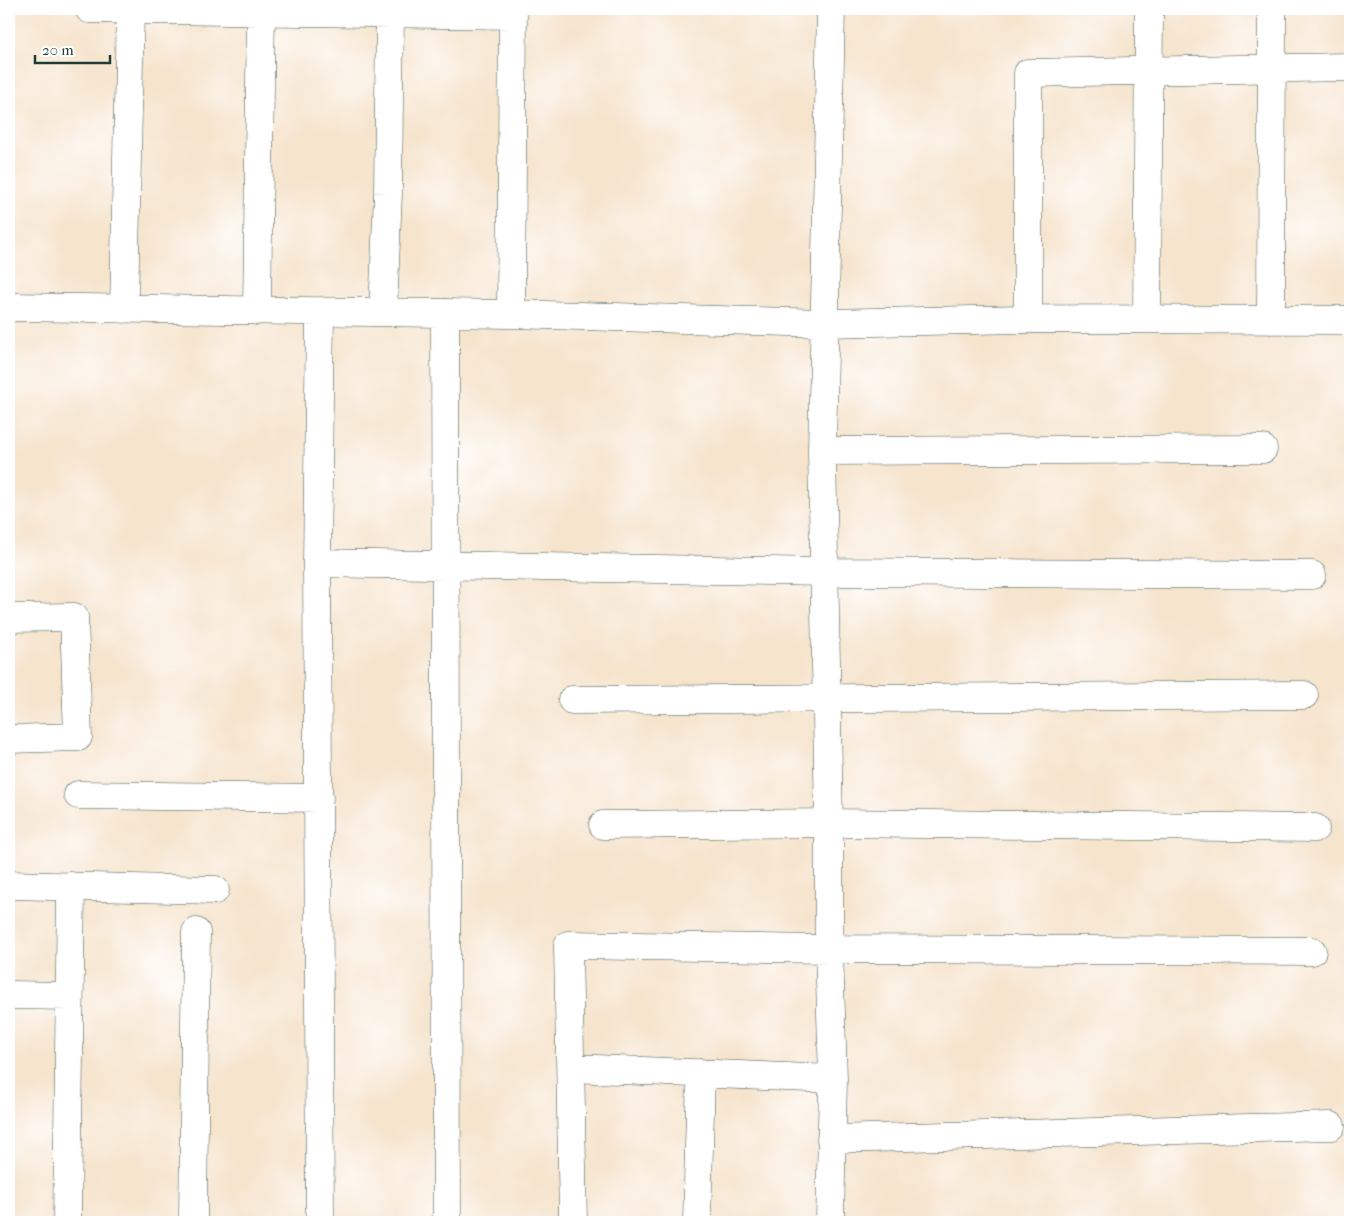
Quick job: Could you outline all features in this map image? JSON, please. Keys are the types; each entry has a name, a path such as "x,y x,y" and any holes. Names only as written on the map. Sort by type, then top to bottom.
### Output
{"street":[{"path":"89,9 513,12 512,314"},
{"path":"124,309 130,9"},
{"path":"830,1222 833,1079 829,949 829,823 822,451 831,9"},
{"path":"1147,319 1149,9"},
{"path":"1271,320 1272,9"},
{"path":"257,311 261,10"},
{"path":"383,312 388,193 390,11"},
{"path":"1028,319 1028,73 1350,67"},
{"path":"9,307 512,314 824,323 1028,319 1350,320"},
{"path":"320,311 317,563 320,1222"},
{"path":"445,313 444,566 447,1222"},
{"path":"822,451 1263,448"},
{"path":"317,563 825,572 1312,575"},
{"path":"9,618 74,617 78,737 9,739"},
{"path":"572,700 1304,695"},
{"path":"78,795 319,798"},
{"path":"603,825 829,823 1315,828"},
{"path":"9,885 215,890"},
{"path":"67,1222 71,886"},
{"path":"193,1222 196,932"},
{"path":"573,1222 568,945 829,949 1312,950"},
{"path":"9,995 69,996"},
{"path":"571,1068 833,1079"},
{"path":"697,1222 701,1074"},
{"path":"831,1138 1331,1126"}]}
